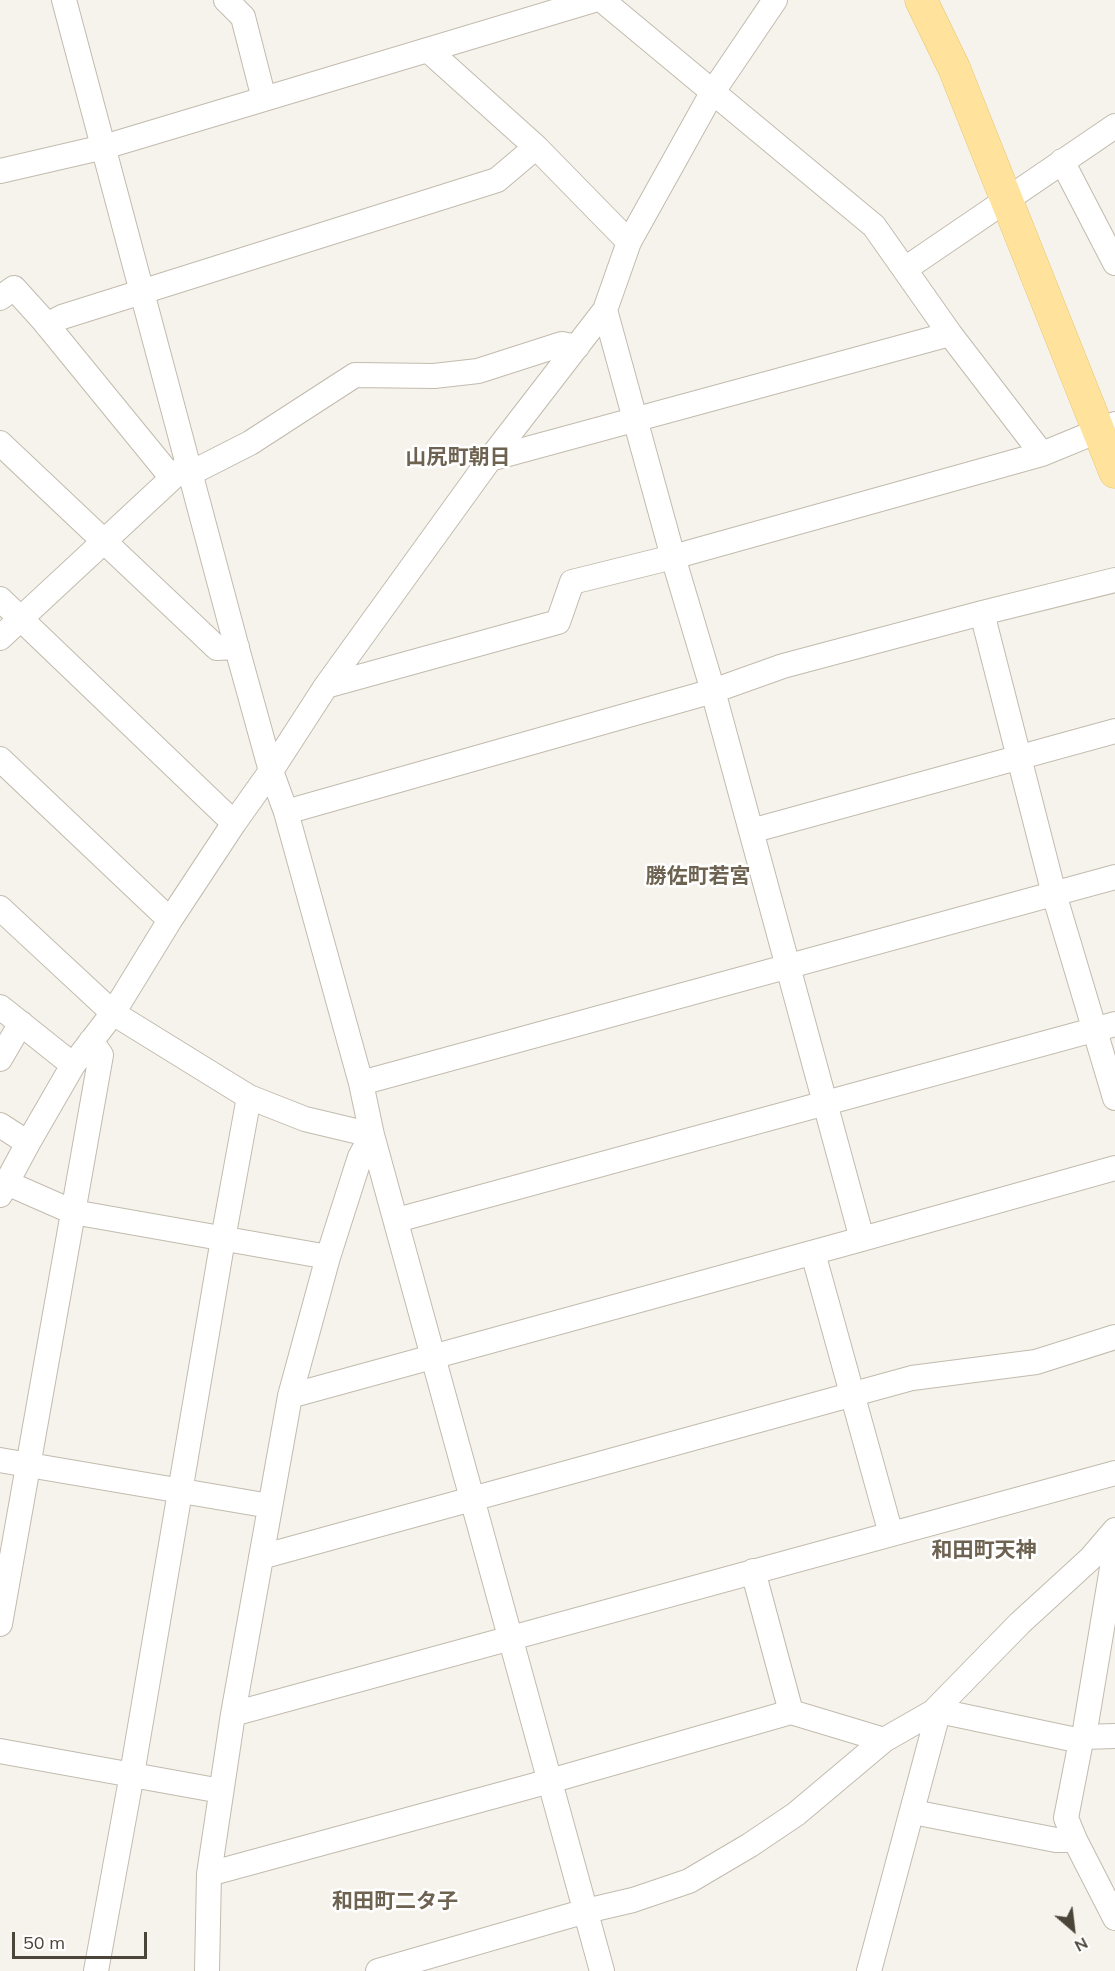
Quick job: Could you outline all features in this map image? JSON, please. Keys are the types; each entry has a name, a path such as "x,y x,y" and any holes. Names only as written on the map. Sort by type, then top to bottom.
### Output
{"main road":[{"path":"921,0 954,68 1005,199 1107,428 1115,472"}],"street":[{"path":"64,0 143,292 184,471 237,647 271,771 286,812 361,1083 372,1136 602,1971"},
{"path":"226,0 243,17 264,99"},
{"path":"0,171 104,147 594,0"},
{"path":"602,0 874,226 950,334 1042,454"},
{"path":"328,1257 73,1212 3,1189 73,1065 113,1014 170,920 326,687 490,459 605,310 629,242 712,93 775,0"},
{"path":"428,50 536,147 629,242"},
{"path":"904,269 1115,126"},
{"path":"47,325 62,317 497,180 536,147"},
{"path":"1062,161 1115,263"},
{"path":"0,298 14,288 184,471"},
{"path":"605,310 673,557 713,691 862,1239"},
{"path":"490,459 950,334"},
{"path":"0,638 105,540 184,471 250,443 355,375 434,376 478,371 562,344 577,347"},
{"path":"326,687 558,622 572,582 673,557 1042,454 1107,428"},
{"path":"0,443 218,648 237,647"},
{"path":"286,812 713,691 783,666 1115,580"},
{"path":"0,599 234,823"},
{"path":"982,613 1054,894 1105,1027 1115,1098"},
{"path":"751,831 1115,730"},
{"path":"0,759 170,920"},
{"path":"361,1083 1115,877"},
{"path":"0,908 113,1014 249,1097 305,1119 372,1136"},
{"path":"0,1007 73,1065"},
{"path":"0,1059 21,1023"},
{"path":"397,1220 1105,1027"},
{"path":"0,1624 100,1055 91,1041"},
{"path":"96,1971 249,1097"},
{"path":"0,1125 28,1143"},
{"path":"207,1971 208,1874 233,1714 290,1396 328,1257 360,1157 372,1136"},
{"path":"290,1396 1115,1168"},
{"path":"813,1253 891,1534"},
{"path":"261,1557 912,1378 1036,1362 1115,1337"},
{"path":"0,1460 270,1506"},
{"path":"233,1714 1115,1473"},
{"path":"378,1971 586,1911 633,1900 689,1881 750,1845 796,1814 884,1740 940,1708 1020,1623 1091,1557 1115,1530"},
{"path":"1115,1550 1066,1818 1115,1918"},
{"path":"753,1571 791,1712"},
{"path":"940,1708 1082,1739 1115,1736"},
{"path":"869,1971 940,1708"},
{"path":"208,1874 550,1781 791,1712 884,1740"},
{"path":"0,1751 221,1791"},
{"path":"913,1812 1056,1840 1075,1840"}],"district":[{"name":"山尻町朝日","path":"458,458"},
{"name":"勝佐町若宮","path":"698,877"},
{"name":"和田町天神","path":"984,1551"},
{"name":"和田町二タ子","path":"395,1902"}]}
